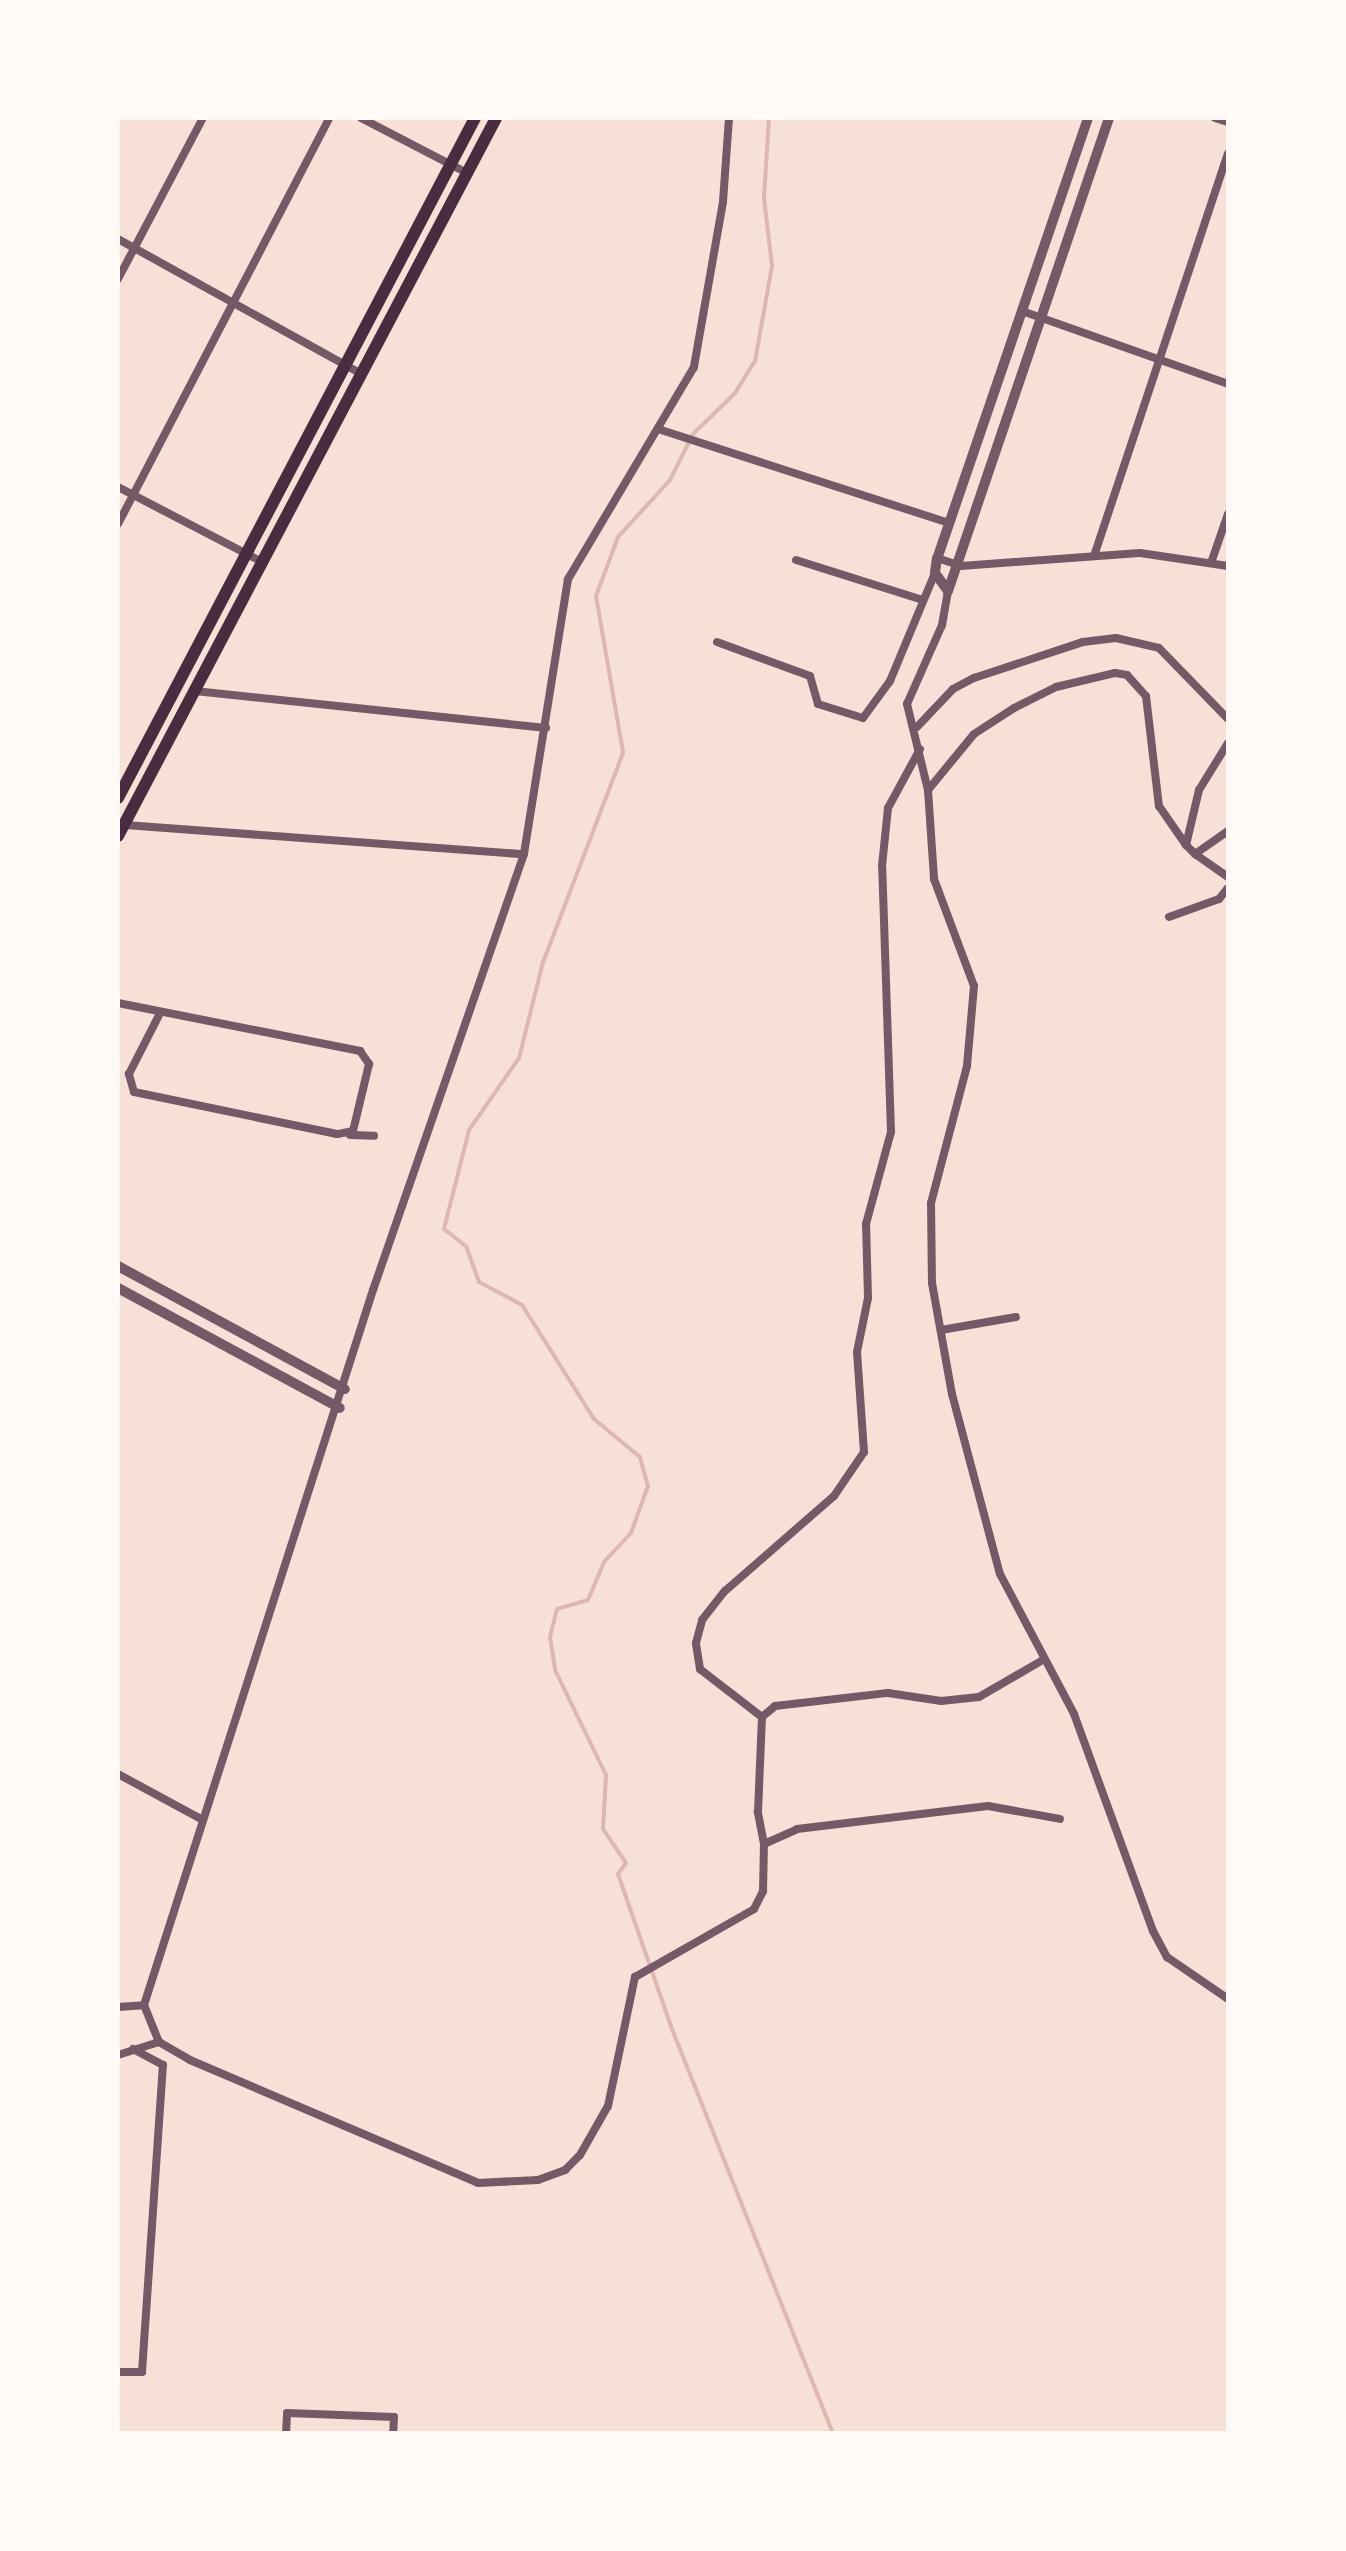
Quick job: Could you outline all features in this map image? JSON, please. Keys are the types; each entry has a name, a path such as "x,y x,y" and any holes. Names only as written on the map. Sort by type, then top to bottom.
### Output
{"highway":[{"path":"118,798 475,118"},
{"path":"120,830 496,118"}],"street":[{"path":"118,279 203,118"},
{"path":"118,524 328,118"},
{"path":"362,118 467,173"},
{"path":"729,118 723,202 694,367 572,570 524,854 201,1819 144,2005 160,2042 190,2060 478,2183 538,2180 566,2170 580,2155 608,2106 634,1980 644,1969 754,1910 763,1891 764,1844 758,1812 762,1718"},
{"path":"717,642 810,676 818,704 862,718 890,681 936,573 948,523 1088,118"},
{"path":"1109,118 1040,317 961,566 948,591 942,625 907,704 917,725 928,790 934,879 974,986 968,1066 931,1204 932,1282 968,1470 1000,1574 1041,1661 1074,1714 1160,1944 1178,1966 1228,1999"},
{"path":"1215,118 1228,122"},
{"path":"1095,553 1228,154"},
{"path":"118,239 362,374"},
{"path":"396,268 412,278"},
{"path":"1022,311 1228,384"},
{"path":"658,429 948,523"},
{"path":"118,486 262,562"},
{"path":"1211,563 1228,514"},
{"path":"938,558 961,566 1095,553 1228,566"},
{"path":"796,560 923,600"},
{"path":"936,573 948,591"},
{"path":"917,725 974,678 1083,642 1116,638 1159,648 1228,719"},
{"path":"928,790 974,734 1014,708 1056,687 1127,675 1146,696 1159,806 1194,854 1228,877"},
{"path":"194,691 546,728"},
{"path":"1186,845 1199,790 1228,743"},
{"path":"762,1718 700,1669 696,1644 702,1620 725,1592 834,1496 864,1452 857,1352 868,1298 866,1224 890,1132 892,1069 882,866 888,808 920,749"},
{"path":"120,830 524,854"},
{"path":"1194,854 1228,831"},
{"path":"1169,917 1219,899 1228,888"},
{"path":"118,1003 158,1016 360,1052 369,1064 350,1134"},
{"path":"158,1016 129,1074 134,1092 374,1136"},
{"path":"118,1266 345,1389"},
{"path":"118,1288 340,1408"},
{"path":"941,1330 1016,1317"},
{"path":"762,1718 788,1700 914,1692 942,1701 979,1697 1041,1661"},
{"path":"118,1774 201,1819"},
{"path":"764,1844 797,1829 988,1806 1060,1819"},
{"path":"120,2004 144,2005"},
{"path":"118,2056 160,2042"},
{"path":"118,2372 142,2372 164,2065 133,2048"},
{"path":"286,2434 287,2413 394,2418 393,2434"}],"waterway":[{"path":"769,118 764,198 772,266 755,361 734,394 693,434 670,480 618,537 596,596 623,753 543,962 519,1058 469,1130 444,1229 466,1246 479,1282 522,1305 594,1419 640,1457 648,1486 631,1533 604,1562 588,1600 557,1609 550,1637 555,1670 606,1775 603,1829 626,1863 618,1874 672,2029 833,2434"}]}
